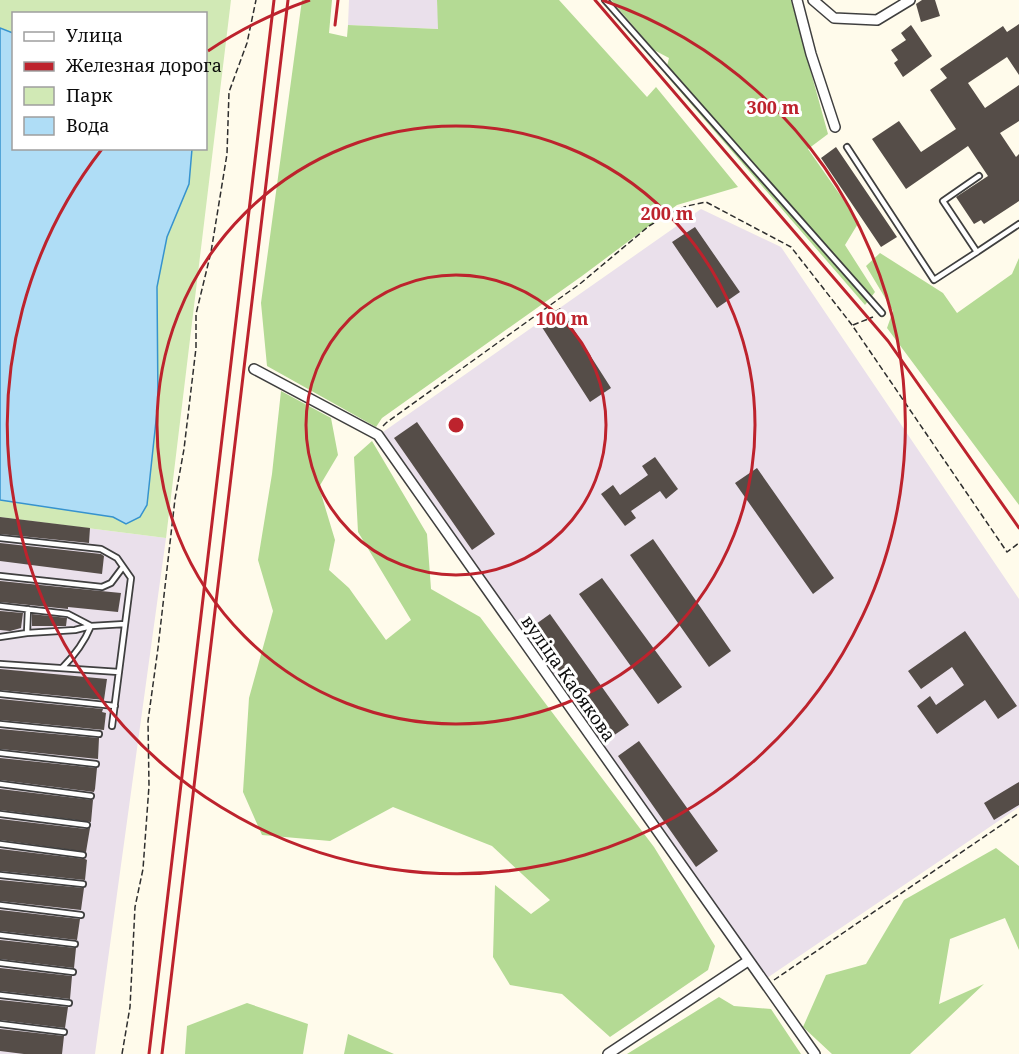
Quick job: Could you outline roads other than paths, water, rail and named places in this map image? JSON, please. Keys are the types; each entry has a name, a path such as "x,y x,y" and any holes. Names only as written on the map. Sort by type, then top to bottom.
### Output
{"street":[{"path":"797,0 811,54 835,127"},
{"path":"813,0 834,18 877,20 910,0"},
{"name":"вуліца Кабякова","path":"254,369 378,435 814,1054"},
{"path":"608,1054 748,961"}],"lane":[{"path":"605,0 882,313"},
{"path":"847,147 934,280 1019,224"},
{"path":"977,252 943,201 979,176"},
{"path":"0,538 101,549 117,558 131,578 112,726"},
{"path":"0,576 102,587 111,583 123,567"},
{"path":"0,606 68,614 91,626"},
{"path":"27,633 28,609"},
{"path":"0,637 125,624"},
{"path":"62,668 77,653 91,626"},
{"path":"0,664 119,672"},
{"path":"0,694 115,706"},
{"path":"0,724 99,734"},
{"path":"0,753 96,764"},
{"path":"0,784 91,796"},
{"path":"0,814 87,825"},
{"path":"0,844 83,855"},
{"path":"0,874 83,884"},
{"path":"0,905 81,915"},
{"path":"0,935 75,944"},
{"path":"0,963 73,972"},
{"path":"0,995 69,1003"},
{"path":"0,1024 64,1032"}],"water":[{"path":"0,28 12,33 12,150 192,150 189,184 167,237 157,287 158,402 147,505 140,517 126,524 113,517 0,500"}],"railway":[{"path":"149,1054 274,0"},
{"path":"162,1054 288,0"},
{"path":"335,25 338,0"},
{"path":"595,0 888,341 1019,528"}]}
